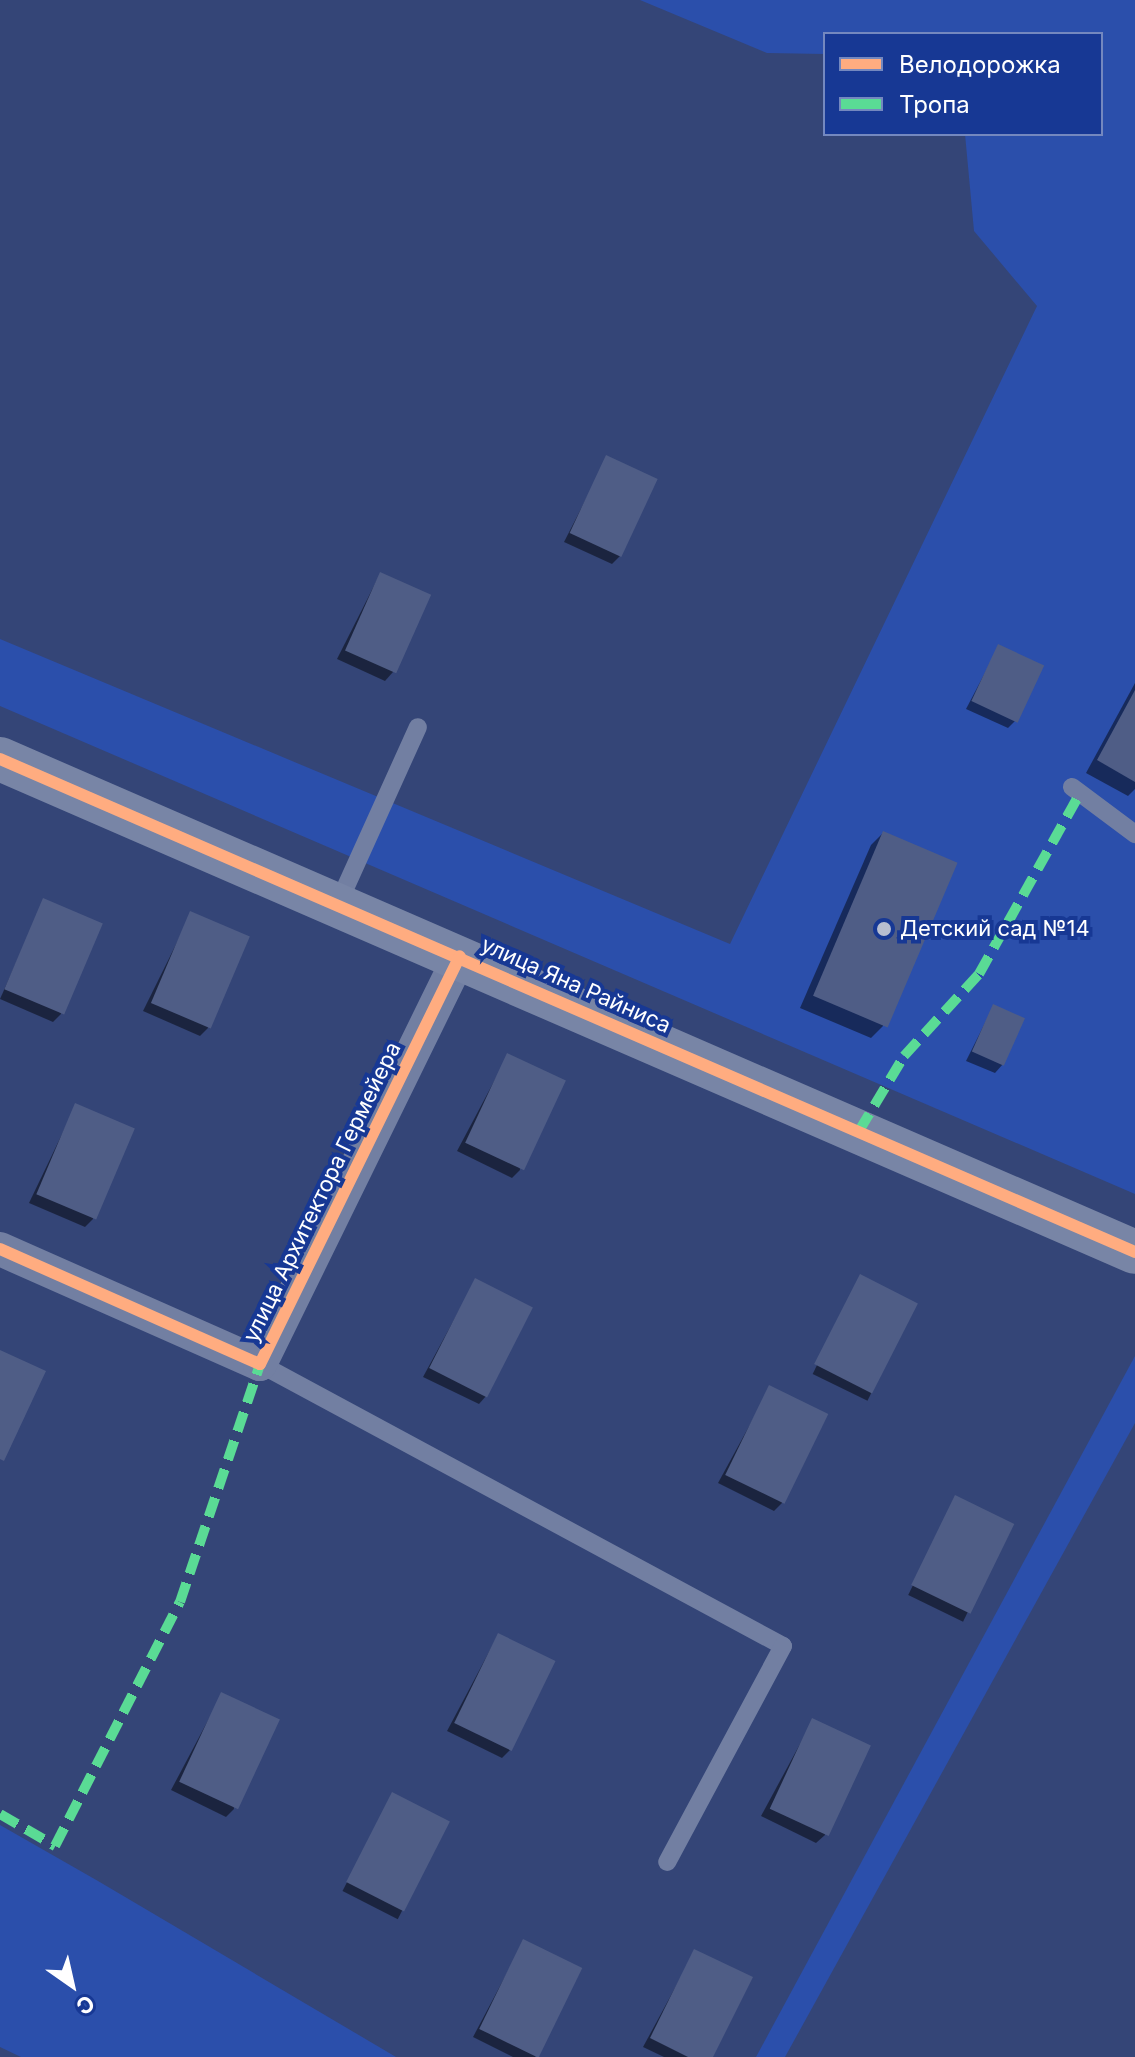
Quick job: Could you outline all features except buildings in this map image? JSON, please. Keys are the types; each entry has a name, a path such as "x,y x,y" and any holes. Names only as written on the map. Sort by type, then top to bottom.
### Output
{"street":[{"name":"улица Яна Райниса","path":"0,759 460,956 1135,1252"},
{"name":"улица Архитектора Гермейера","path":"0,1249 260,1364 460,956"}],"lane":[{"path":"338,904 418,727"},
{"path":"1072,787 1135,834"},
{"path":"260,1364 783,1646 667,1862"}],"shaded area":[{"path":"640,0 1135,0 1135,1194 0,706 0,639 730,944 1037,306 974,231 965,136 1103,136 1103,32 823,32 823,54 767,53"},
{"path":"1135,1356 1135,1423 785,2057 756,2057"},
{"path":"0,1825 396,2057 21,2057 0,2047"}],"marked path":[{"path":"859,1131 904,1056 979,974 1080,793"},
{"path":"0,1814 55,1846 180,1602 260,1364"}],"cycle path":[{"path":"0,759 1135,1252"},
{"path":"0,1249 260,1364 460,956"}],"place":[{"name":"Детский сад №14","path":"884,929"}]}
